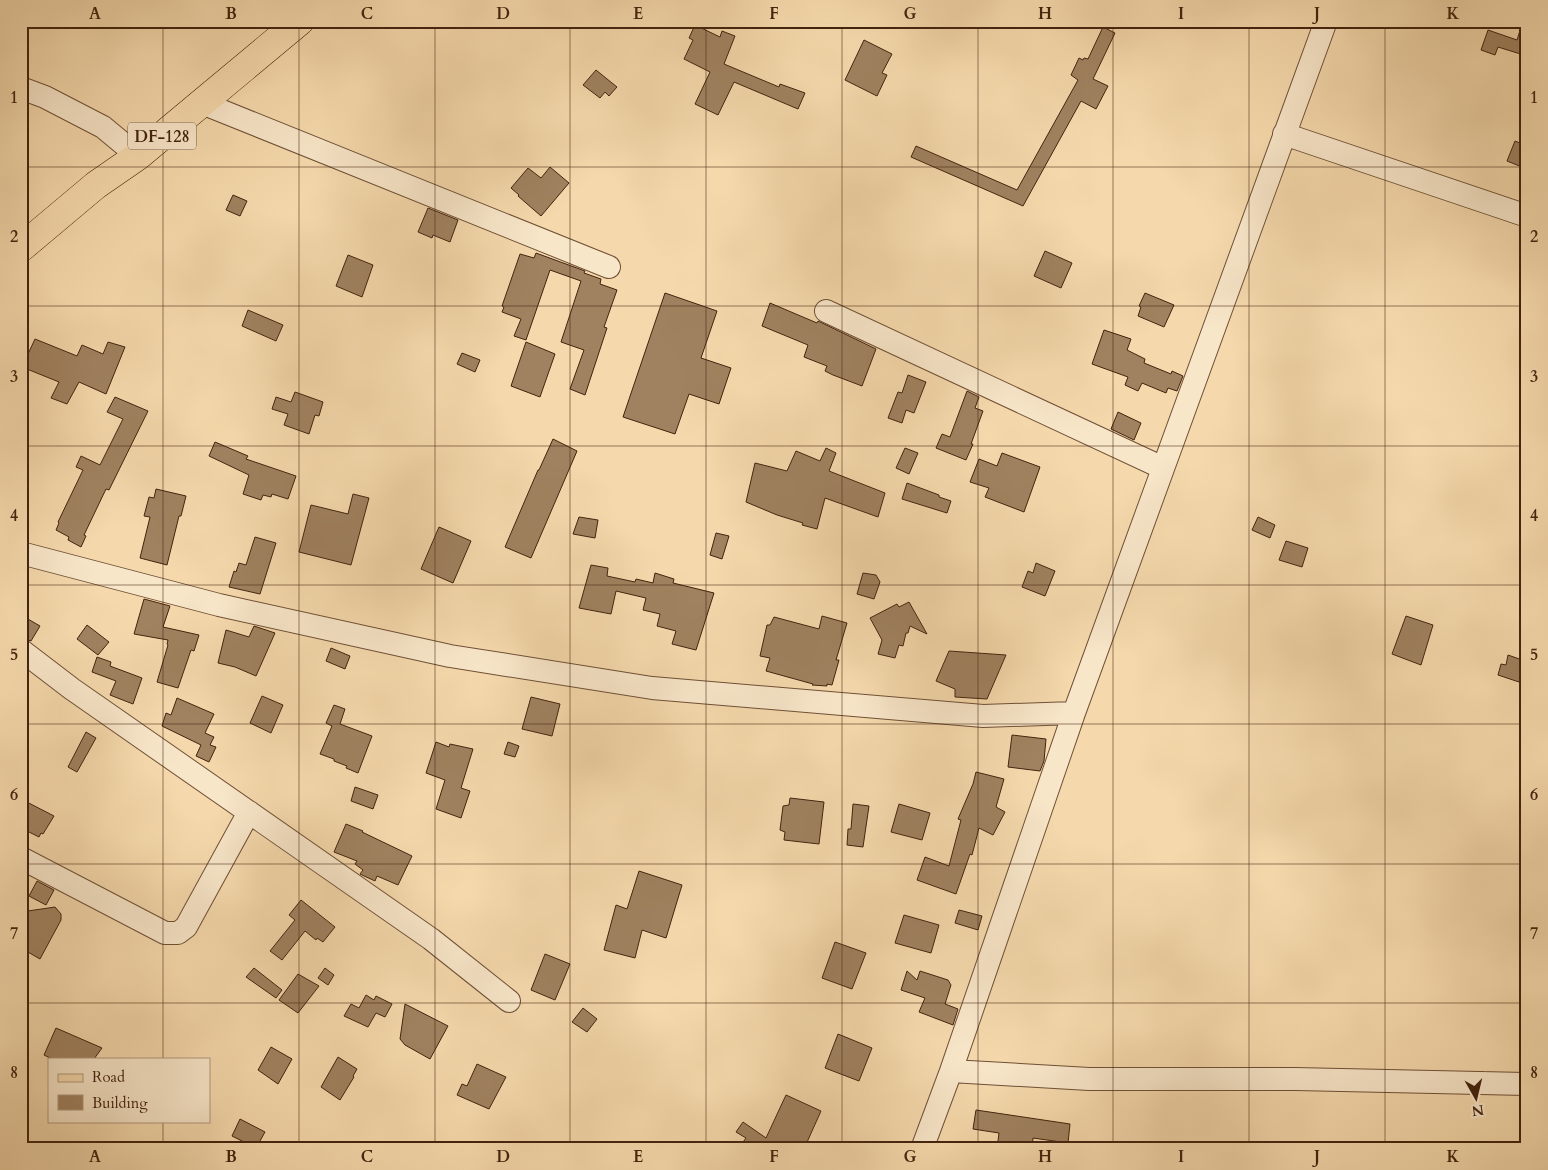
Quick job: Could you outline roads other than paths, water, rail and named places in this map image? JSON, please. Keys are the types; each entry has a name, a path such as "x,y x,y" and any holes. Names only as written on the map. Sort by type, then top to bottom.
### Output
{"main road":[{"name":"DF-128","path":"21,248 96,185 138,156 300,21"}],"street":[{"path":"922,1149 951,1071 1074,713 1326,21"},
{"path":"21,88 103,127 138,156"},
{"path":"202,103 608,267"},
{"path":"1284,134 1527,216"},
{"path":"826,311 1163,468"},
{"path":"21,553 219,605 450,656 652,688 983,716 1074,713"},
{"path":"21,650 72,689 431,939 509,1001"},
{"path":"21,858 164,933 178,934 186,927 248,812"},
{"path":"951,1071 1089,1079 1295,1079 1527,1084"}]}
